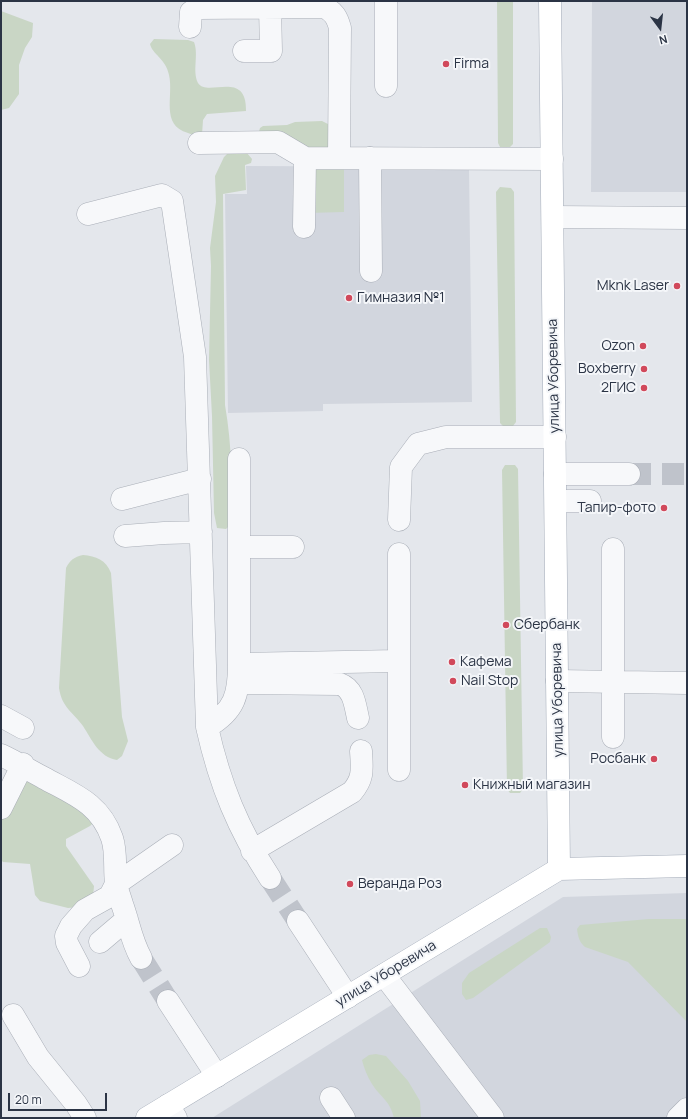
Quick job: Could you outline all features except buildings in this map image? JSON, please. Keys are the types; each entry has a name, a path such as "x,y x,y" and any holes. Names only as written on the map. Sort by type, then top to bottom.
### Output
{"main road":[{"name":"улица Уборевича","path":"147,1118 172,1112 217,1076 560,869 550,1"},
{"path":"560,869 687,866"}],"street":[{"path":"386,1 386,86"},
{"path":"190,27 191,12 194,9 239,4 270,7 324,7 333,11 338,19 340,28 339,158"},
{"path":"244,51 271,51 270,7"},
{"path":"199,143 278,142 305,158 552,159"},
{"path":"304,227 305,158"},
{"path":"370,158 371,271"},
{"path":"88,214 162,196 172,201 195,357 207,727 222,783 239,826 252,851 270,878"},
{"path":"553,217 687,218"},
{"path":"399,520 401,468 418,444 446,437 555,437"},
{"path":"207,727 226,714 237,694 239,674 239,459"},
{"path":"555,474 629,474"},
{"path":"122,498 200,479"},
{"path":"556,501 590,501"},
{"path":"125,536 201,532"},
{"path":"239,547 293,547"},
{"path":"613,549 613,737"},
{"path":"399,554 397,661 399,770"},
{"path":"239,674 397,661"},
{"path":"239,674 340,684 347,686 351,693 358,718"},
{"path":"557,681 687,683"},
{"path":"1,716 23,728"},
{"path":"252,851 352,792 360,783 362,770 361,751"},
{"path":"1,755 22,764 36,774 78,795 90,804 103,820 112,839 116,867 116,884 132,941 141,958"},
{"path":"1,808 22,764"},
{"path":"79,966 67,943 66,936 71,926 85,910 104,901 110,896 116,884 127,878 172,845"},
{"path":"100,942 127,919"},
{"path":"298,921 348,997"},
{"path":"384,975 493,1118"},
{"path":"168,1001 217,1076"},
{"path":"13,1015 38,1057 76,1104 85,1118"},
{"path":"331,1098 344,1118"},
{"path":"678,1118 687,1109"}],"shaded area":[{"path":"592,1 687,1 687,192 591,192"},
{"name":"Гимназия №1","path":"246,166 469,167 472,402 323,404 323,411 228,413 225,194 247,194"},
{"path":"687,893 687,1118 212,1118 563,897"}],"green space":[{"path":"497,1 513,1 513,144 510,147 500,147 498,143"},
{"path":"1,11 33,23 32,37 25,48 19,65 19,94 9,108 1,110"},
{"path":"154,39 188,40 194,42 196,52 196,78 198,83 203,87 226,87 234,88 240,91 245,98 246,111 207,114 203,120 202,135 200,136 193,135 179,129 174,124 171,117 170,83 167,69 151,48 150,44"},
{"path":"322,121 328,124 329,130 329,150 323,152 258,135 260,128 263,126 287,125 295,122"},
{"path":"229,152 247,153 252,159 251,163 245,165 246,190 223,194 225,405 229,435 231,481 229,526 226,529 217,528 214,513 209,360 210,248 216,202 215,176 224,157"},
{"path":"307,169 344,169 344,212 307,213"},
{"path":"500,187 511,188 514,192 516,422 513,426 503,426 500,423 496,192"},
{"path":"505,465 515,465 518,469 523,789 520,793 510,793 507,789 502,470"},
{"path":"83,555 92,556 100,560 106,565 111,573 122,717 128,741 122,756 117,760 101,752 83,726 65,705 60,695 59,688 66,568 73,559"},
{"path":"36,778 95,821 90,826 66,839 66,846 94,886 93,897 79,907 68,908 40,901 35,895 30,864 3,862 1,860 1,814 18,779"},
{"path":"649,919 687,919 687,1022 628,962 585,947 580,941 577,929 580,925"},
{"path":"540,928 547,928 551,937 550,942 473,998 466,1000 462,994 462,983 469,973"},
{"path":"376,1054 386,1056 408,1081 420,1101 421,1118 394,1118 390,1107 370,1081 362,1060 369,1055"}],"tunnel":[{"path":"629,474 687,474"},
{"path":"270,878 298,921"},
{"path":"141,958 168,1001"}],"place":[{"name":"Firma","path":"446,64"},
{"name":"Mknk Laser","path":"677,286"},
{"name":"Гимназия №1","path":"349,298"},
{"name":"Ozon","path":"643,346"},
{"name":"Boxberry","path":"644,369"},
{"name":"2ГИС","path":"644,388"},
{"name":"Тапир-фото","path":"664,508"},
{"name":"Сбербанк","path":"506,625"},
{"name":"Кафема","path":"452,662"},
{"name":"Nail Stop","path":"453,681"},
{"name":"Росбанк","path":"654,759"},
{"name":"Книжный магазин","path":"465,785"},
{"name":"Веранда Роз","path":"350,884"}]}
